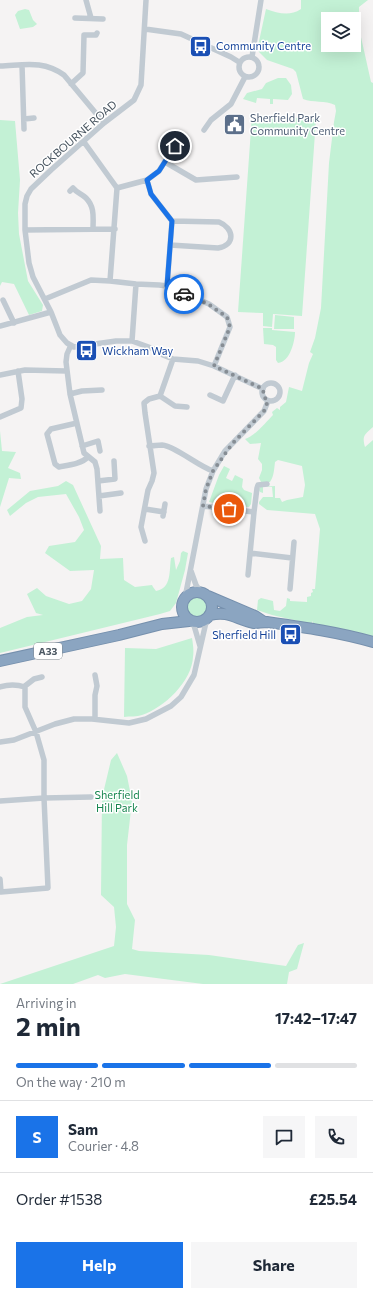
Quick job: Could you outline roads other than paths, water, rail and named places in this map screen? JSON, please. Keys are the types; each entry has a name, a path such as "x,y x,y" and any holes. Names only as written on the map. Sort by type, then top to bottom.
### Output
{"highway":[{"path":"264,622 255,616 204,594 191,592 183,602 183,614 191,621 200,622 208,616 222,613 255,623 264,622 342,634 373,642"},
{"path":"204,594 212,606 208,616"},
{"name":"A33","path":"162,624 175,614 183,602"},
{"name":"A33","path":"0,661 162,624 191,621"}],"street":[{"path":"86,0 90,18"},
{"name":"ROCKBOURNE ROAD","path":"71,345 60,335 45,299 33,277 25,230 25,204 31,188 104,123 134,100 137,95 141,85 146,0"},
{"path":"252,57 261,0"},
{"path":"75,18 103,19"},
{"path":"145,29 181,34 239,62"},
{"path":"72,84 83,73 84,35 96,35 97,33"},
{"path":"245,57 252,57 257,61 259,66 258,71 253,76 245,77 239,71 239,62 245,57"},
{"path":"22,65 24,128"},
{"path":"0,66 48,66 56,69 72,84 104,123"},
{"path":"204,130 211,120 231,104 245,77"},
{"path":"24,119 34,118"},
{"path":"117,188 147,180 159,171 179,139"},
{"path":"84,142 117,188 110,280"},
{"path":"165,162 196,180 237,177"},
{"path":"147,180 151,194 172,221 167,286"},
{"path":"70,191 73,188 85,197 91,204 93,212 93,229"},
{"path":"170,245 218,248 226,246 231,238 231,233 228,228 219,222 172,221"},
{"path":"25,230 114,229"},
{"path":"45,299 91,280 110,280 136,284 167,286 208,304 227,317 230,327 214,366"},
{"path":"132,341 136,284"},
{"path":"3,300 14,322"},
{"path":"0,326 51,312"},
{"path":"100,511 97,468 95,462 84,453 70,394 66,371 67,354 71,345 74,347 132,341 154,349 173,359 194,360 214,366 263,389"},
{"path":"160,396 173,359"},
{"path":"0,374 18,371 66,371"},
{"path":"0,417 21,408 22,399 18,371"},
{"path":"210,395 223,401 234,375"},
{"path":"263,389 265,386 270,384 276,385 280,390 280,394 277,399 268,401"},
{"path":"263,389 264,397 268,401"},
{"path":"70,394 82,391 102,390"},
{"path":"145,541 141,527 148,490 154,477 144,403 149,399 160,396 175,406 187,407"},
{"path":"183,602 191,569 206,489 213,471 232,444 264,411 268,401"},
{"path":"77,423 51,429 47,434 55,464 59,467 84,461 88,457"},
{"path":"82,446 98,441 100,451"},
{"path":"149,446 163,445 213,471"},
{"path":"98,481 115,479 114,461"},
{"path":"248,575 257,488 258,485 267,484"},
{"path":"99,496 121,493"},
{"path":"145,509 164,514 165,504"},
{"path":"203,506 254,512"},
{"path":"290,588 294,542"},
{"path":"250,553 292,558"},
{"path":"191,569 196,585 204,594"},
{"path":"0,742 14,740 55,724 74,719 95,719 129,723 146,719 171,706 181,697 194,675 208,616"},
{"path":"191,621 200,646"},
{"path":"95,675 97,686 94,695 95,719"},
{"path":"0,879 1,892 48,888 44,760 36,732 25,707 25,686 34,679 42,677"},
{"path":"0,686 17,684 25,687"},
{"path":"0,801 91,797"}],"place":[{"name":"Community Centre","path":"200,46"},
{"name":"Sherfield Park Community Centre","path":"235,124"},
{"name":"Wickham Way","path":"87,351"},
{"name":"Sherfield Hill","path":"291,635"}],"park label":[{"name":"Sherfield Hill Park","path":"117,801"}]}
